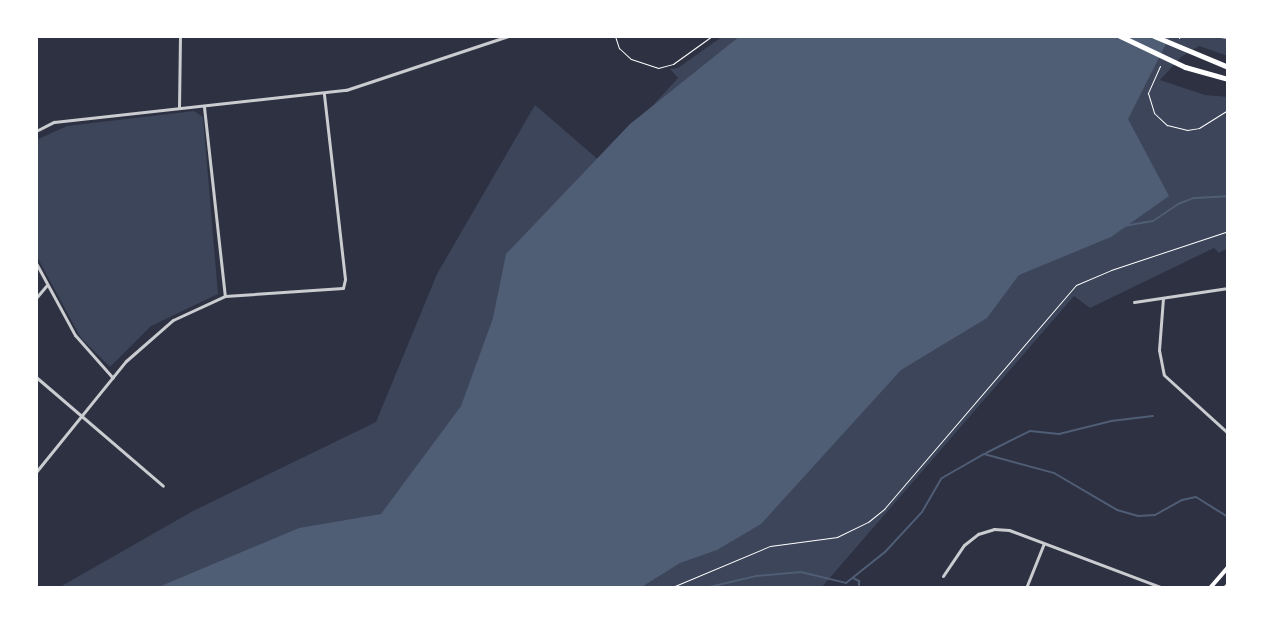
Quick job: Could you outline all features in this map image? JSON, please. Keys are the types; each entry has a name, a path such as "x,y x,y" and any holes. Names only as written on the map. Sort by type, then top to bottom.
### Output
{"main road":[{"path":"1120,36 1185,67 1228,79"},
{"path":"1154,36 1228,67"},
{"path":"1210,588 1228,567"}],"street":[{"path":"179,108 180,36"},
{"path":"36,131 54,122 324,94 381,79 460,49 508,36"},
{"path":"36,472 113,378 157,331 225,296 343,288 324,94"},
{"path":"204,107 225,296"},
{"path":"36,263 46,286 87,352 113,378"},
{"path":"36,298 46,286"},
{"path":"1134,302 1228,288"},
{"path":"1163,298 1159,350 1164,375 1228,433"},
{"path":"36,377 163,486"},
{"path":"943,576 964,545 978,534 994,529 1009,530 1044,542 1163,588"},
{"path":"1026,588 1044,542"}],"path":[{"path":"615,36 619,48 631,59 658,68 673,64 712,36"},
{"path":"1213,36 1228,38"},
{"path":"1160,66 1148,93 1154,113 1162,121 1187,130 1199,128 1228,110"},
{"path":"670,588 770,546 837,537 868,522 884,509 1076,285 1111,270 1228,231"}],"shaded area":[{"path":"723,36 1228,36 1228,56 1199,46 1181,57 1160,80 1205,95 1228,97 1228,248 1219,253 1214,248 1090,308 1074,296 821,588 58,588 193,511 376,422 437,274 535,105 601,162 678,78 670,69 678,68"},
{"path":"740,36 1170,36 1128,119 1169,196 1111,237 1019,275 987,318 901,370 761,524 717,550 680,563 640,588 156,588 299,528 381,514 461,406 493,318 506,254 630,124"},
{"path":"194,111 203,117 218,294 151,326 110,367 81,338 36,255 36,140 67,126"}],"waterway":[{"path":"1124,226 1153,221 1178,204 1194,198 1228,196"},
{"path":"986,453 1030,431 1059,434 1111,421 1153,416"},
{"path":"705,588 756,576 801,572 846,583 885,552 922,512 942,478 984,454 1054,473 1117,510 1138,516 1155,515 1182,500 1196,497 1228,517"},
{"path":"853,578 859,581 859,588"}]}
